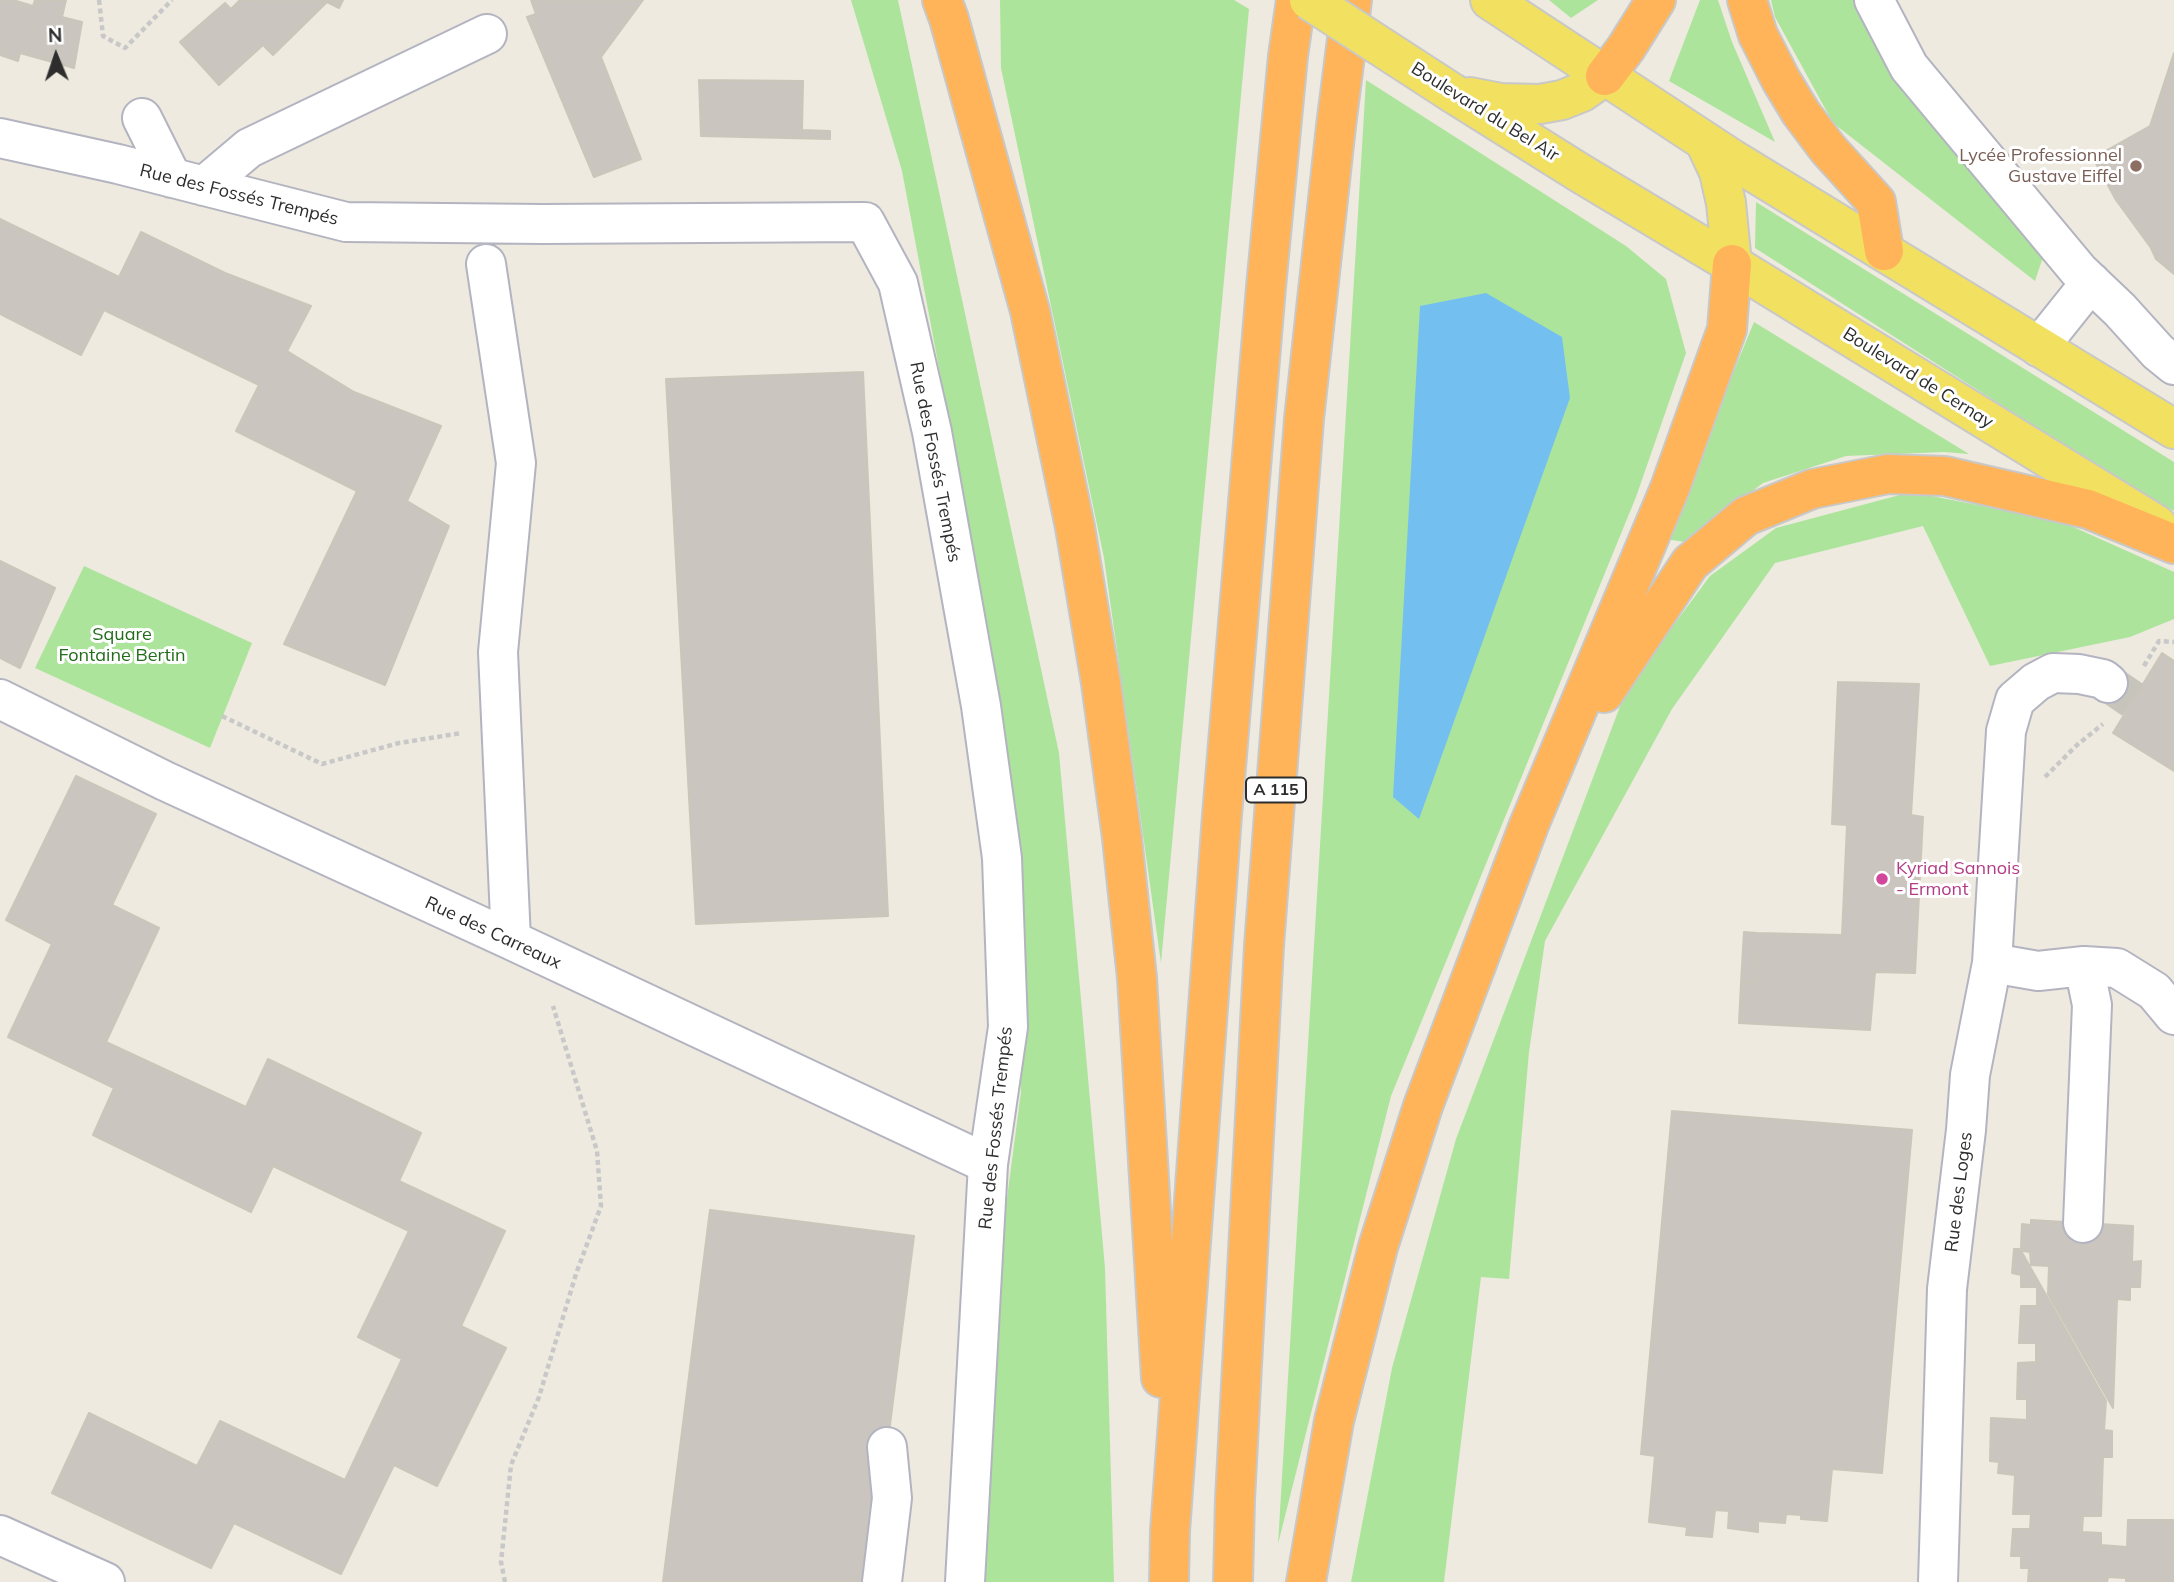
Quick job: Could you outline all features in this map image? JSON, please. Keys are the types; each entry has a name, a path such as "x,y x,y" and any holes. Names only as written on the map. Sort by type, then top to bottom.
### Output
{"highway":[{"name":"A 115","path":"1168,1582 1226,774 1270,246 1296,0"},
{"name":"A 115","path":"1233,1582 1264,946 1304,419 1352,0"},
{"path":"1605,76 1656,0"},
{"path":"1747,0 1758,35 1801,113 1828,149 1876,202 1884,251"},
{"path":"950,6 1030,312 1075,527 1101,683 1137,978 1170,1531"},
{"path":"1306,1582 1334,1421 1378,1247 1423,1107 1529,825 1670,488 1727,329 1732,264"},
{"path":"1548,780 1690,563 1746,516 1812,489 1888,474 1945,476 2088,509 2174,544"}],"main road":[{"name":"Boulevard du Bel Air","path":"1309,0 1454,94 1502,113 1580,173 1662,222"},
{"path":"1492,2 1705,142 2174,429"},
{"path":"1502,113 1562,100 1582,92 1605,76"},
{"path":"1705,142 1719,172 1727,203 1732,264"},
{"name":"Boulevard de Cernay","path":"1662,222 2174,536"}],"street":[{"path":"1874,0 1909,67 2079,271 2174,365"},
{"path":"118,164 142,118 188,182 249,148 486,34"},
{"name":"Rue des Fossés Trempés","path":"0,138 118,164 346,222 865,222 898,283 932,432 981,706 1002,858 1008,1027 988,1164 965,1582"},
{"path":"486,264 516,463 498,652 501,728 521,945"},
{"path":"2039,347 2091,282"},
{"name":"Rue des Loges","path":"1938,1582 1947,1289 1970,1075 1992,962 2006,732 2015,700 2036,682 2053,673 2123,680"},
{"name":"Rue des Carreaux","path":"0,699 164,781 988,1164"},
{"path":"1992,962 2038,971 2084,966 2117,968 2154,991 2174,1015"},
{"path":"2083,1223 2092,1005 2084,966"},
{"path":"882,1582 892,1498 887,1447"},
{"path":"0,1535 105,1582"}],"path":[{"path":"99,0 103,36 125,48 172,0"},
{"path":"2123,680 2159,642 2174,642"},
{"path":"222,716 322,764 399,743 501,728"},
{"path":"2003,803 2036,785 2077,745 2105,723"},
{"path":"505,1582 501,1562 512,1465 539,1397 576,1274 601,1206 597,1151 555,1011 521,945"}],"green space":[{"path":"851,0 898,0 1059,753 1105,1268 1114,1582 984,1582 995,1289 1021,1092 987,624 902,171"},
{"path":"1000,0 1234,0 1249,9 1161,963 1104,558 1001,68"},
{"path":"1549,0 1598,0 1571,18"},
{"path":"1700,0 1718,0 1732,42 1775,142 1669,81"},
{"path":"1771,0 1861,0 2044,254 2035,281 1833,123 1775,17"},
{"path":"1366,80 1626,246 1666,279 1686,353 1636,497 1391,1096 1278,1544"},
{"path":"1756,202 2174,462 2174,511 2100,468 1755,248"},
{"path":"1754,322 1969,454 1944,452 1846,456 1763,483 1685,542 1665,539"},
{"path":"1911,492 2060,521 2174,572 2174,619 2130,637 1990,666 1923,526 1775,563 1672,709 1545,941 1529,1052 1509,1279 1481,1277 1444,1582 1351,1582 1392,1368 1456,1139 1627,688 1710,576 1776,528"},
{"name":"Square Fontaine Bertin","path":"84,566 252,643 210,748 35,668"}],"water":[{"path":"1486,293 1562,337 1570,398 1419,819 1393,797 1420,306"}],"building":[{"path":"0,0 13,0 33,6 35,0 66,0 62,17 82,22 74,68 20,53 18,61 0,55"},
{"path":"240,0 343,0 339,8 327,2 273,55 263,45 219,85 180,42 225,3 231,9"},
{"path":"531,0 643,0 601,57 641,159 594,177 527,17 536,14"},
{"name":"Lycée Professionnel Gustave Eiffel","path":"2174,53 2174,274 2156,259 2116,200 2093,158 2150,126"},
{"path":"699,80 803,81 802,130 830,131 830,139 701,136"},
{"path":"0,219 119,277 141,232 225,273 311,306 287,351 354,392 441,426 407,501 449,526 385,685 284,644 357,491 236,431 259,385 104,310 81,355 0,314"},
{"path":"863,372 888,916 696,924 666,379"},
{"path":"0,561 55,588 20,668 0,658"},
{"path":"2162,653 2174,661 2174,771 2113,733"},
{"name":"Kyriad Sannois - Ermont","path":"1838,682 1919,684 1911,815 1923,817 1915,973 1875,972 1870,1030 1739,1023 1741,983 1754,983 1757,933 1842,935 1847,825 1832,824"},
{"path":"76,776 156,814 112,905 159,928 106,1042 246,1107 268,1059 421,1133 399,1181 505,1231 461,1326 506,1348 437,1486 394,1465 341,1574 234,1523 211,1568 52,1493 89,1413 197,1466 220,1421 345,1480 402,1359 358,1337 409,1231 273,1166 251,1212 93,1135 114,1088 8,1037 52,944 6,920"},
{"path":"1744,932 1757,933 1754,983 1741,983"},
{"path":"1672,1111 1912,1130 1882,1473 1832,1469 1827,1521 1801,1519 1801,1515 1786,1514 1785,1523 1758,1521 1758,1532 1728,1528 1729,1511 1715,1510 1712,1537 1686,1535 1687,1527 1649,1522 1655,1456 1641,1454"},
{"path":"710,1210 914,1236 870,1582 663,1582"},
{"path":"2031,1220 2133,1226 2132,1262 2141,1261 2140,1287 2130,1287 2130,1300 2117,1299 2113,1408 2048,1294 2049,1266 2031,1265 2030,1252 2023,1251 2021,1247 2022,1224 2031,1225"},
{"path":"2014,1249 2020,1249 2106,1401 2104,1430 2112,1431 2112,1457 2103,1457 2101,1516 2083,1516 2082,1532 2101,1533 2101,1545 2127,1547 2128,1520 2173,1520 2174,1582 2126,1582 2126,1578 2108,1577 2107,1582 2028,1582 2029,1568 2021,1568 2021,1556 2011,1556 2013,1529 2030,1529 2031,1514 2013,1514 2015,1475 1998,1473 1999,1462 1990,1461 1991,1418 2027,1420 2027,1399 2017,1399 2018,1363 2036,1362 2036,1343 2019,1343 2021,1306 2037,1306 2037,1287 2021,1287 2021,1275 2012,1273"}],"tunnel":[{"path":"2108,683 2133,700"}],"place":[{"name":"Lycée Professionnel Gustave Eiffel","path":"2136,166"},
{"name":"Kyriad Sannois - Ermont","path":"1882,879"}]}
